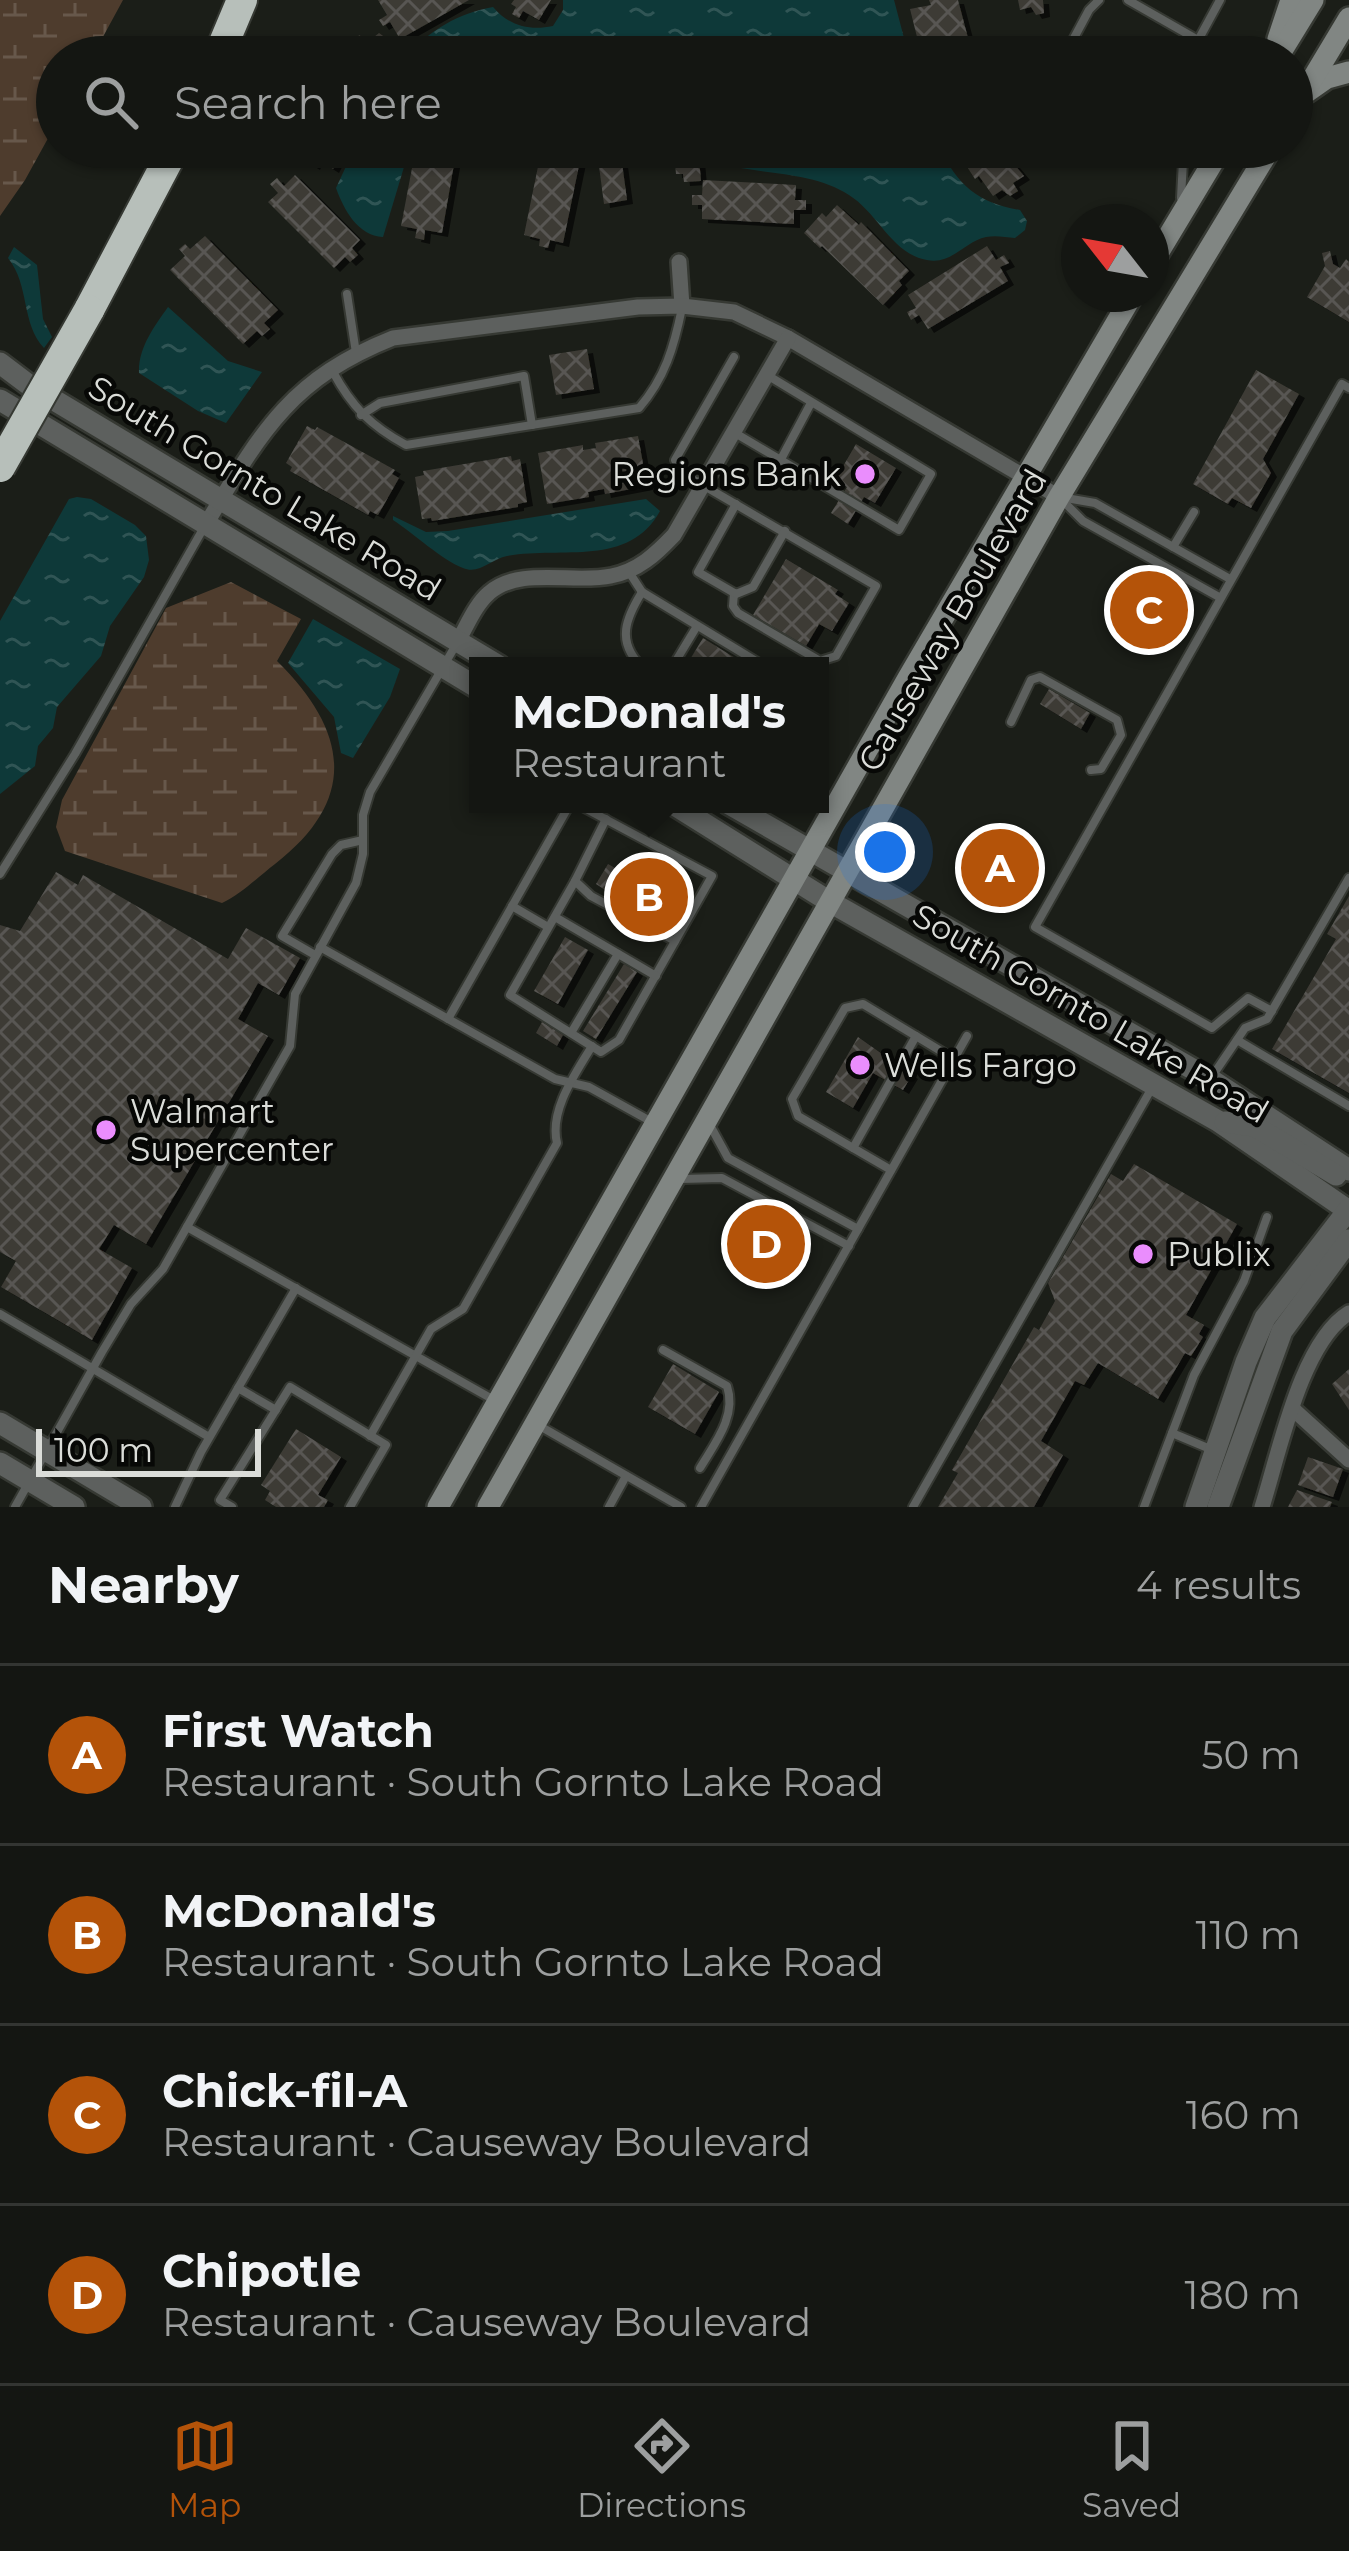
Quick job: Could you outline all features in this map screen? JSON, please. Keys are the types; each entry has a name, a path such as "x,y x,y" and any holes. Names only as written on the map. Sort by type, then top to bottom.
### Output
{"highway":[{"path":"208,36 219,0"},
{"path":"227,36 242,0"},
{"path":"0,467 162,168"}],"main road":[{"path":"1281,36 1291,0"},
{"path":"1289,36 1313,0"},
{"path":"1313,78 1349,18"},
{"path":"1313,90 1327,78 1349,72"},
{"path":"1169,235 1209,168"},
{"name":"Causeway Boulevard","path":"488,1507 1059,497 1258,168"},
{"name":"Causeway Boulevard","path":"437,1507 1023,477 1122,312"}],"street":[{"path":"680,262 682,306"},
{"path":"205,526 279,411 356,353 393,338 638,307 682,306 734,313 788,338 1059,497"},
{"path":"458,641 482,601 510,581 611,576 656,554 674,535 788,338"},
{"name":"South Gornto Lake Road","path":"0,363 29,386 484,657"},
{"name":"South Gornto Lake Road","path":"0,400 469,683"},
{"name":"South Gornto Lake Road","path":"688,813 830,902 1219,1121 1348,1210"},
{"name":"South Gornto Lake Road","path":"744,813 1210,1079 1349,1170"},
{"path":"1219,1121 1254,1126 1349,1181"},
{"path":"1196,1507 1265,1318 1348,1210"},
{"path":"1214,1507 1282,1331 1349,1240"},
{"path":"1262,1507 1322,1339 1349,1313"},
{"path":"1294,1410 1349,1460"},
{"path":"0,1423 141,1507"},
{"path":"1214,1507 1215,1451"},
{"path":"0,1463 74,1507"}],"lane":[{"path":"1075,36 1099,0"},
{"path":"1128,0 1191,36"},
{"path":"1200,36 1220,0"},
{"path":"1177,222 1182,168"},
{"path":"346,294 356,353"},
{"path":"331,368 349,402 374,428 406,445 639,408 656,388 673,350 682,306"},
{"path":"734,357 676,460 682,473 876,586 836,656 829,658"},
{"path":"734,432 898,530 931,474 767,375"},
{"path":"362,415 380,403 524,376 532,425"},
{"path":"1272,1011 1248,998 1212,1028 1035,927 1342,384 1349,388"},
{"path":"780,461 811,403"},
{"path":"1059,497 1095,503 1230,579"},
{"path":"1059,497 1083,521 1220,597"},
{"path":"736,504 698,572 734,592 753,587 785,531"},
{"path":"1173,547 1194,512"},
{"path":"0,874 75,754 205,526"},
{"path":"628,571 642,592 749,657"},
{"path":"634,657 627,648 627,617 642,592"},
{"path":"734,592 733,606 738,613 810,657"},
{"path":"678,657 697,626"},
{"path":"15,1507 131,1304 163,1270 290,1046 295,994 356,883 370,792 458,641"},
{"path":"1011,722 1031,680 1040,677 1117,720 1121,736 1101,769 1091,770"},
{"path":"448,1019 569,813"},
{"path":"593,813 606,819 712,876 619,1040 601,1052 510,995 606,819"},
{"path":"363,840 341,845 332,854 282,936 555,1079 589,1088 653,1123"},
{"path":"1210,1079 1245,1028 1268,1018 1349,878"},
{"path":"575,881 591,896 675,941"},
{"path":"512,906 548,927"},
{"path":"554,916 656,976"},
{"path":"572,1033 618,954"},
{"path":"891,1170 798,1116 792,1100 845,1008 863,1004 954,1059"},
{"path":"854,1148 916,1036"},
{"path":"701,1507 967,1036"},
{"path":"1237,1040 1349,1106"},
{"path":"370,1436 430,1329 463,1309 477,1286 557,1143 553,1128 570,1083 592,1046"},
{"path":"914,1507 1154,1085"},
{"path":"709,1114 712,1135 728,1158 858,1229"},
{"path":"673,1180 722,1178 848,1246"},
{"path":"1144,1507 1194,1375 1244,1281 1267,1217"},
{"path":"187,1227 496,1401"},
{"path":"175,1507 209,1438 296,1288"},
{"path":"0,1314 209,1438"},
{"path":"663,1350 727,1386 732,1401 700,1468"},
{"path":"238,1388 276,1410"},
{"path":"232,1507 220,1500 290,1388 386,1445 350,1507"},
{"path":"537,1424 682,1507"},
{"path":"1172,1432 1215,1451"},
{"path":"609,1507 626,1476"}],"green space":[{"path":"0,0 123,0 103,36 36,36 36,160 0,216"},
{"path":"231,582 301,619 277,661 318,713 330,739 334,764 321,815 302,839 222,903 65,851 56,827 62,800 166,608"}],"water":[{"path":"563,0 894,0 903,36 429,36 446,24 493,7 520,26 536,28 553,26"},
{"path":"345,168 404,168 383,237 359,227 336,188"},
{"path":"743,168 952,168 971,190 993,203 1020,210 1027,221 1015,238 986,237 944,259 927,260 904,250 859,203 834,187"},
{"path":"14,247 37,265 43,319 52,337 44,348 32,328 20,280 8,258"},
{"path":"168,307 228,361 262,372 226,423 139,373 144,346"},
{"path":"69,499 91,499 135,525 146,536 149,560 144,577 110,626 101,656 57,707 53,728 38,746 35,766 0,794 0,621"},
{"path":"646,499 660,511 631,541 592,551 507,556 474,570 446,559 393,520 393,516 426,532 448,531"},
{"path":"313,619 400,669 390,697 353,758 341,753 334,717 288,663"}],"building":[{"path":"378,0 469,0 405,36 398,36 390,22 383,26 379,20 387,15"},
{"path":"514,0 551,0 539,20 523,11 519,18 512,14"},
{"path":"929,0 958,0 967,36 917,36 910,9 931,5"},
{"path":"1018,0 1043,0 1044,13 1036,15 1031,7 1020,10"},
{"path":"412,168 453,168 442,233 425,230 424,240 415,238 417,229 401,226"},
{"path":"538,168 578,168 563,243 550,240 548,248 539,246 540,239 524,235"},
{"path":"599,168 623,168 627,200 604,204"},
{"path":"675,168 700,168 701,181 684,182 683,174 676,174"},
{"path":"968,168 1017,168 1024,176 1013,183 1018,191 1010,196 1002,190 993,196 979,176 975,179"},
{"path":"295,175 360,240 352,248 358,255 350,262 345,257 334,268 268,202 278,193 270,184 277,178 284,186"},
{"path":"703,180 796,185 795,200 806,200 806,210 794,210 794,224 702,219 702,205 692,205 692,195 702,195"},
{"path":"837,205 859,225 861,222 909,271 883,305 804,233 822,213 826,217"},
{"path":"205,236 278,310 264,323 270,329 262,336 257,331 243,344 170,270 185,256 179,249 185,244 190,249"},
{"path":"987,246 996,260 1004,255 1009,263 1000,267 1008,281 928,329 919,315 911,320 907,312 916,308 908,295"},
{"path":"1330,251 1333,264 1340,268 1346,259 1349,262 1349,322 1307,297 1325,266 1322,253"},
{"path":"587,349 594,389 556,395 549,355"},
{"path":"1256,370 1299,394 1263,459 1271,473 1251,508 1232,498 1228,504 1193,484"},
{"path":"307,426 395,470 392,474 399,478 378,515 370,511 368,515 290,471 286,463"},
{"path":"638,436 647,486 605,494 604,489 588,492 589,497 547,504 538,453 583,445 583,450 596,448 595,443"},
{"name":"Regions Bank","path":"856,444 896,468 875,503 864,497 848,524 831,513 847,487 835,480"},
{"path":"511,456 512,461 520,459 527,502 422,519 415,477 424,475 423,471"},
{"path":"786,559 838,590 835,594 849,603 832,631 819,624 806,646 753,615"},
{"path":"1122,583 1144,591 1147,587 1178,609 1185,624 1181,630 1177,628 1170,640 1122,617 1124,612 1111,601 1114,596 1109,592"},
{"path":"703,638 734,657 691,657"},
{"path":"1049,689 1090,713 1081,729 1040,704"},
{"path":"990,840 1028,863 1010,895 971,873"},
{"path":"608,864 636,880 640,874 690,899 673,929 596,884"},
{"name":"Walmart Supercenter","path":"56,872 78,885 83,875 228,959 246,928 300,958 279,995 258,983 238,1019 268,1036 146,1244 114,1225 99,1249 132,1268 92,1340 1,1287 16,1261 0,1252 0,925 20,931"},
{"path":"1349,896 1349,1093 1272,1049 1336,939 1327,934"},
{"path":"565,937 588,950 558,1004 534,991"},
{"path":"624,964 637,972 596,1039 583,1031"},
{"path":"542,1022 563,1035 557,1046 536,1033"},
{"name":"Wells Fargo","path":"858,1037 912,1075 903,1090 873,1073 853,1108 826,1092"},
{"name":"Publix","path":"1134,1164 1237,1224 1186,1315 1204,1325 1199,1334 1203,1337 1191,1356 1185,1353 1158,1399 1098,1363 1084,1385 1075,1381 1041,1441 1063,1455 1034,1507 938,1507 958,1473 952,1470 1034,1327 1039,1330 1055,1301 1048,1283 1111,1174 1123,1181"},
{"path":"753,1219 794,1242 778,1269 737,1246"},
{"path":"673,1364 719,1392 695,1434 648,1407"},
{"path":"1349,1369 1349,1410 1332,1384"},
{"path":"296,1429 341,1457 318,1495 328,1500 324,1507 276,1507 265,1500 270,1491 261,1485"},
{"path":"1308,1457 1343,1469 1333,1497 1298,1485"},
{"path":"1297,1490 1332,1502 1330,1507 1288,1507"}],"place":[{"name":"Regions Bank","path":"865,474"},
{"name":"Chick-fil-A","path":"1149,610"},
{"name":"First Watch","path":"1000,868"},
{"name":"McDonald's","path":"649,897"},
{"name":"Wells Fargo","path":"860,1065"},
{"name":"Walmart Supercenter","path":"106,1130"},
{"name":"Chipotle","path":"766,1244"},
{"name":"Publix","path":"1143,1254"}]}
